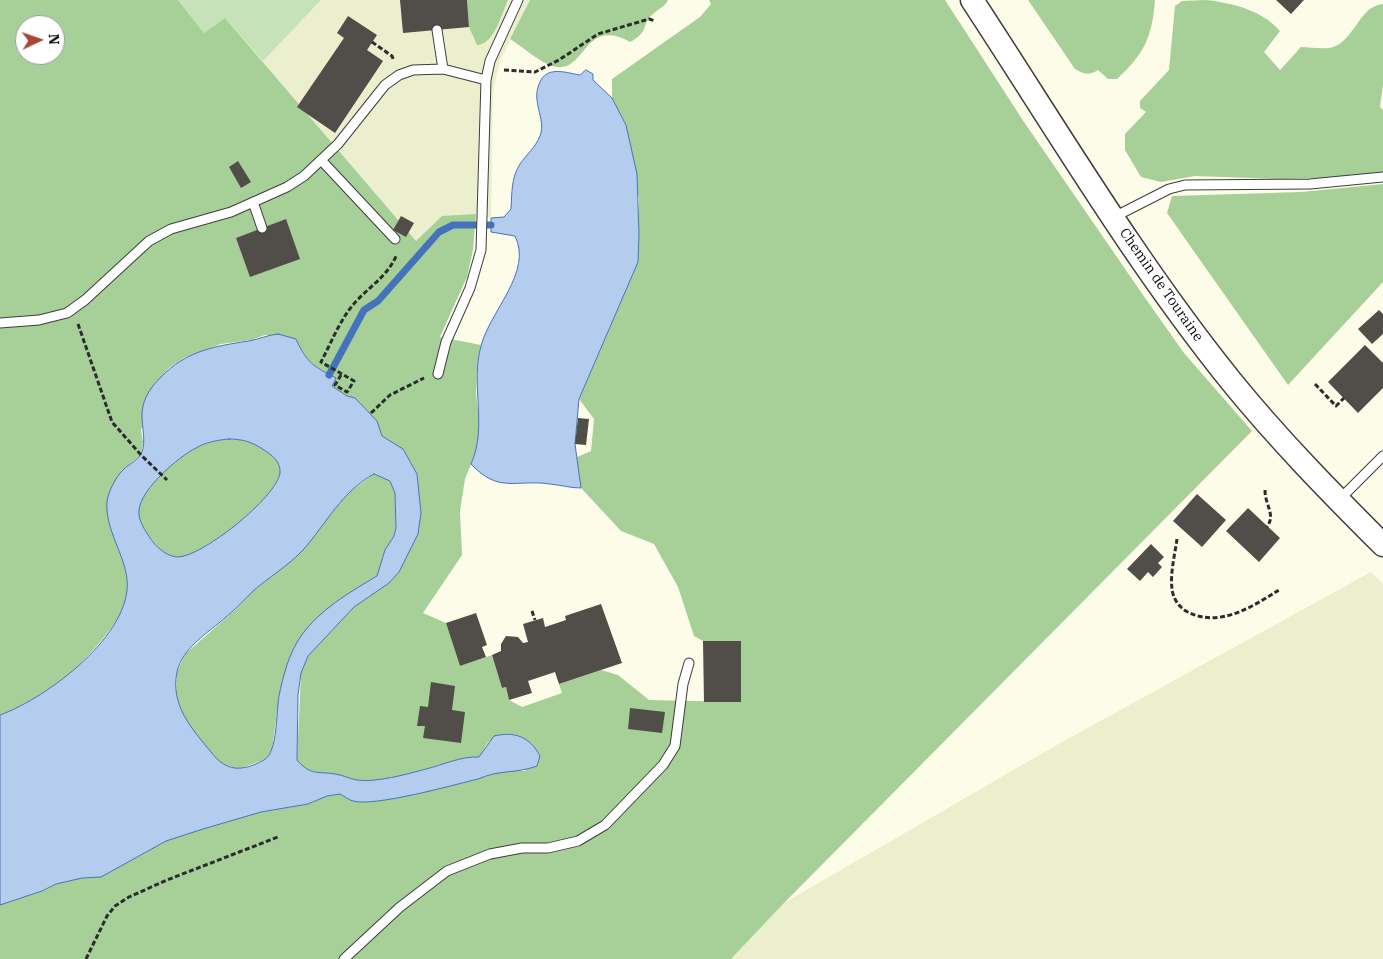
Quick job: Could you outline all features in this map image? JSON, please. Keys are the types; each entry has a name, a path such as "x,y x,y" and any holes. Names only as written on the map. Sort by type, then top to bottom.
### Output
{"street":[{"name":"Chemin de Touraine","path":"972,0 1114,217 1185,320 1231,381 1279,437 1383,545"}],"lane":[{"path":"438,374 446,342 477,265 483,216 483,132 486,80 488,69 500,37 518,0"},
{"path":"437,30 443,70"},
{"path":"0,323 39,320 67,313 149,241 171,229 232,212 287,187 322,161 385,85 399,75 413,70 443,70 486,80"},
{"path":"322,161 395,238"},
{"path":"1114,217 1163,191 1185,185 1310,184 1383,177"},
{"path":"253,202 262,228"},
{"path":"1339,500 1383,456"},
{"path":"344,959 400,907 447,871 490,854 522,848 548,848 578,841 605,825 663,765 675,746 683,684 689,663"}],"path":[{"path":"488,69 535,72 560,60 598,34 649,19 655,20"},
{"path":"372,42 392,56 399,75"},
{"path":"340,375 335,386 347,392 354,381 344,374 340,375 321,362 349,309 378,283 393,263 398,251 395,238"},
{"path":"73,309 112,422 141,455 167,480"},
{"path":"371,413 390,395 430,374 438,374"},
{"path":"1315,384 1336,406 1344,398"},
{"path":"1265,490 1265,502 1272,514 1272,520 1268,527"},
{"path":"1177,539 1172,588 1174,599 1180,608 1192,614 1206,617 1232,615 1253,606 1279,590"},
{"path":"532,612 535,620"},
{"path":"86,959 107,916 115,906 129,897 167,880 278,838"}],"green space":[{"path":"0,0 178,0 204,33 225,18 416,241 442,216 476,214 473,250 467,277 440,337 481,345 477,365 476,394 480,426 476,452 465,479 460,511 462,555 423,613 446,623 460,666 492,655 502,688 506,687 509,700 522,707 562,693 559,684 601,670 618,675 649,700 740,702 703,641 694,636 678,587 654,544 621,531 581,488 575,458 591,451 594,419 579,399 638,262 639,199 626,125 612,98 612,79 700,17 711,4 709,0 945,0 1024,122 1184,353 1252,431 784,903 731,959 0,959 0,905 42,891 56,884 101,876 166,841 203,828 261,812 308,804 327,796 340,794 353,801 368,802 453,785 508,770 525,771 540,756 536,749 525,739 512,734 505,734 490,741 479,757 459,759 382,779 364,781 314,772 306,769 297,760 301,673 308,656 354,607 389,583 399,572 421,513 417,474 403,449 382,436 377,421 355,398 347,396 332,386 335,378 311,363 296,339 265,335 251,340 221,344 184,358 169,368 160,378 141,430 143,442 141,455 121,471 114,511 112,526 128,584 125,605 108,633 83,661 58,684 19,707 0,715"},
{"path":"178,0 321,0 263,61 225,18 204,33"},
{"path":"321,0 530,0 500,61 493,91 491,218 476,214 416,241 204,33 225,18 263,61"},
{"path":"467,0 508,0 497,27 483,44 477,45 469,27"},
{"path":"530,0 668,0 665,5 649,18 640,35 630,42 615,36 603,36 594,40 567,66 557,67 540,60 510,39"},
{"path":"1028,0 1155,0 1152,24 1141,52 1117,79 1108,79 1098,70 1086,74 1075,69"},
{"path":"1206,0 1246,9 1273,24 1280,31 1264,52 1280,70 1301,47 1325,48 1333,47 1340,43 1347,38 1368,11 1375,6 1383,4 1383,84 1380,107 1383,110 1383,172 1335,178 1279,179 1195,176 1161,182 1141,177 1125,150 1125,134 1146,112 1140,108 1140,101 1169,70 1175,6 1182,1"},
{"path":"1383,184 1383,282 1288,385 1167,213 1172,196 1301,192"},
{"path":"229,439 252,443 273,457 280,469 276,484 252,510 203,548 188,555 177,557 165,553 152,541 141,522 139,510 146,493 162,474 188,452 208,443"},
{"path":"374,474 390,481 395,493 396,528 394,536 385,550 377,576 332,605 283,682 279,697 272,750 266,759 239,769 220,764 195,735 179,707 176,692 177,672 185,654 235,610 253,591 301,552 345,495"},
{"path":"1371,572 1383,584 1383,959 731,959 784,903 1055,746"}],"water":[{"path":"586,70 593,74 593,80 612,98 626,125 637,174 638,262 579,399 575,444 581,488 554,484 499,482 490,479 471,464 476,450 478,435 477,376 481,346 515,277 519,263 519,250 515,236 491,232 491,218 504,217 511,209 512,186 517,169 540,136 542,129 537,95 541,80 544,76 553,72 580,75"},
{"path":"278,334 296,339 307,359 336,378 332,386 347,396 355,398 377,421 382,436 403,449 417,474 421,513 418,534 399,572 389,583 354,607 308,656 301,673 298,695 297,760 306,769 314,772 364,781 382,779 459,759 479,757 494,736 509,734 521,737 532,744 540,756 537,766 378,801 364,802 351,800 340,794 327,796 308,804 261,812 166,841 101,877 82,878 56,884 42,891 0,905 0,715 19,707 62,679 102,642 116,621 125,600 127,579 109,522 107,502 118,476 138,458 143,449 142,412 146,398 152,387 161,377 181,361 191,356 224,345","holes":["229,439 252,443 273,457 280,469 276,484 252,510 203,548 188,555 177,557 165,553 152,541 141,522 139,510 146,493 162,474 188,452 208,443","374,474 390,481 395,493 396,528 394,536 385,550 377,576 326,610 301,636 290,657 282,681 276,731 269,756 249,767 235,768 223,763 217,759 184,716 177,695 176,684 180,663 197,641 233,611 253,591 297,556 353,489"]}],"building":[{"path":"400,0 467,0 469,27 403,33"},
{"path":"1276,0 1304,0 1291,14"},
{"path":"348,16 377,35 367,50 383,61 335,133 297,107 344,38 337,33"},
{"path":"238,161 251,182 241,188 229,167"},
{"path":"401,216 414,223 406,237 393,230"},
{"path":"286,219 300,259 250,277 236,238"},
{"path":"1379,310 1383,314 1383,334 1372,344 1358,329"},
{"path":"1365,345 1383,363 1383,388 1358,413 1328,382"},
{"path":"578,418 589,419 586,445 575,444"},
{"path":"1197,494 1226,520 1202,547 1173,521"},
{"path":"1248,508 1280,538 1259,562 1226,531"},
{"path":"1151,544 1164,557 1158,563 1162,567 1153,577 1148,572 1140,581 1127,569"},
{"path":"601,604 622,663 559,684 555,672 528,681 532,693 509,700 506,687 502,688 492,655 501,651 501,644 506,636 518,637 523,643 528,642 523,624 543,618 545,627 566,620 565,616"},
{"path":"476,613 487,645 482,647 486,657 460,666 446,623"},
{"path":"703,641 741,641 741,702 704,702"},
{"path":"431,682 455,686 452,710 465,712 461,743 423,738 425,726 417,726 420,706 428,707"},
{"path":"630,708 665,712 662,733 628,729"}],"waterway":[{"path":"329,375 364,310 378,301 439,232 453,225 491,225"}]}
